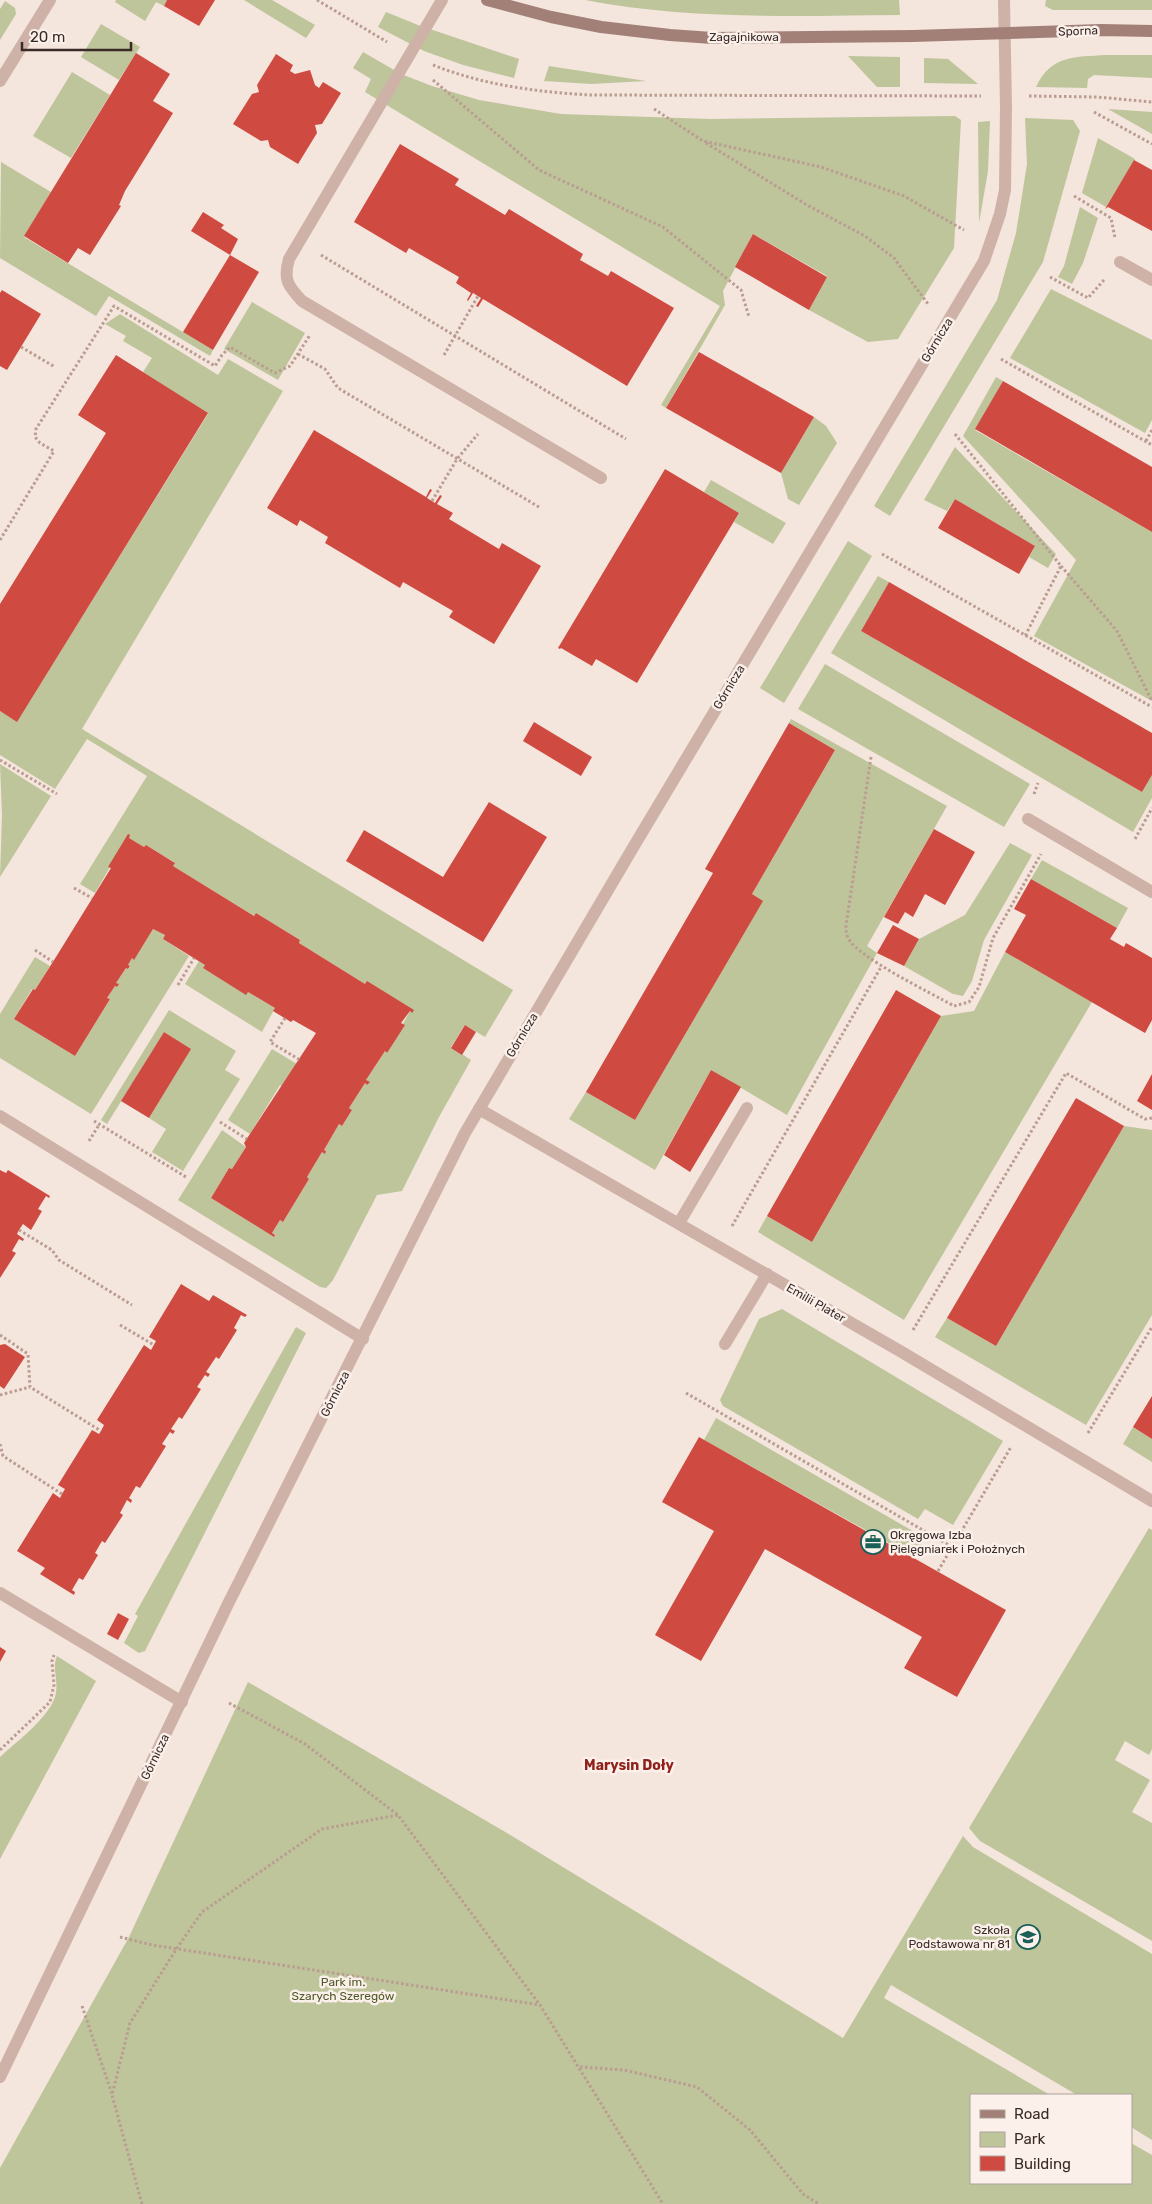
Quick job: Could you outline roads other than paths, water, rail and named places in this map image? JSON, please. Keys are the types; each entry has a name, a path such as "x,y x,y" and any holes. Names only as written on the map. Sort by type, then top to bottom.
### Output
{"street":[{"path":"0,81 50,0"},
{"path":"442,0 289,259 285,274 290,288 302,301 602,478"},
{"name":"Zagajnikowa","path":"487,0 551,17 601,27 712,38 1005,33"},
{"name":"Górnicza","path":"0,2077 229,1602 479,1109 984,261 993,240 1003,201 1006,95 1004,0"},
{"name":"Sporna","path":"1005,33 1152,30"},
{"path":"1120,262 1152,280"},
{"path":"1028,819 1152,892"},
{"path":"679,1223 747,1108"},
{"name":"Emilii Plater","path":"479,1109 767,1274 1024,1427 1152,1500"},
{"path":"0,1116 363,1339"},
{"path":"725,1344 767,1274"},
{"path":"0,1593 182,1702"}],"place":[{"name":"Okręgowa Izba Pielęgniarek i Położnych","path":"873,1542"},
{"name":"Szkoła Podstawowa nr 81","path":"1028,1937"}],"district":[{"name":"Marysin Doły","path":"629,1765"}],"park label":[{"name":"Park im. Szarych Szeregów","path":"343,1989"}]}
